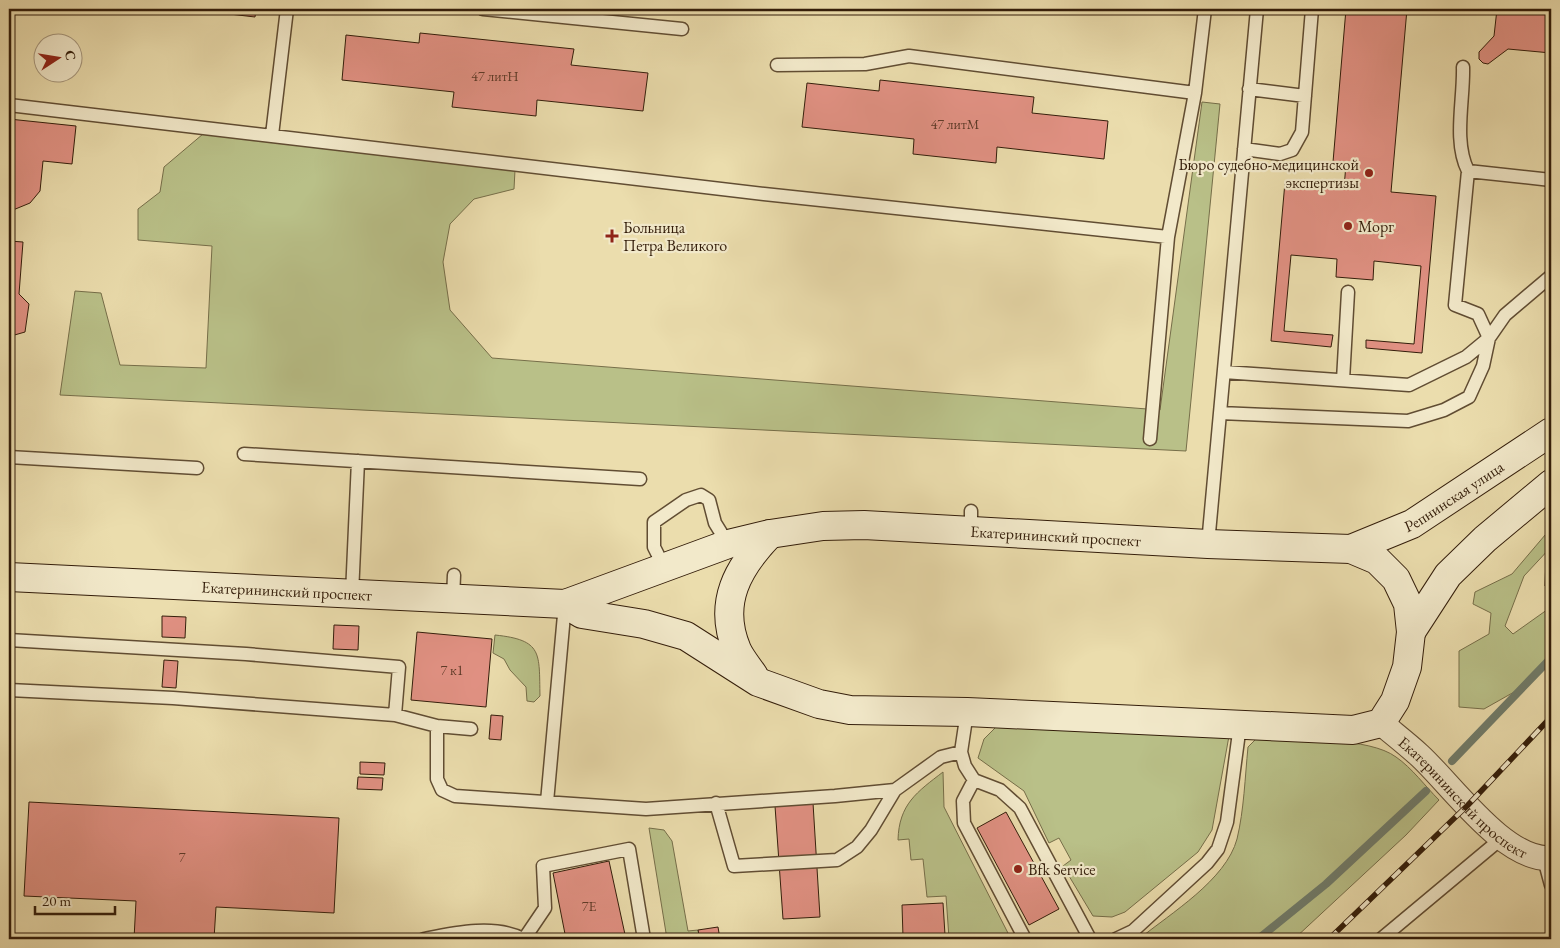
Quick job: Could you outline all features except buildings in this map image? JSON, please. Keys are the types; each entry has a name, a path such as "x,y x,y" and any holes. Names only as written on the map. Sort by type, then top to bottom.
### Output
{"street":[{"name":"Репнинская улица","path":"1351,548 1412,524 1551,432"},
{"path":"1411,632 1448,575 1485,539 1551,484"},
{"name":"Екатерининский проспект","path":"9,577 352,594 453,587 564,604 582,614 644,624 686,636 758,682 810,701 850,710 967,712 1353,730 1381,723 1395,701 1402,684 1411,632 1408,604 1396,579 1377,560 1351,548 1208,544 971,522 823,526 770,534 728,544 564,604"},
{"path":"758,682 737,650 729,619 732,587 749,556 770,534"},
{"name":"Екатерининский проспект","path":"1381,723 1419,755 1502,838 1522,852 1547,858"}],"lane":[{"path":"272,135 287,9"},
{"path":"483,9 682,29"},
{"path":"1150,439 1168,237 1195,93 1205,9"},
{"path":"1208,544 1257,9"},
{"path":"1244,149 1280,154 1292,150 1302,132 1312,9"},
{"path":"778,64 865,64 909,56 1195,93"},
{"path":"1220,413 1408,421 1444,410 1469,397 1483,366 1489,338 1478,314 1455,305 1468,171 1463,161 1460,145 1463,67"},
{"path":"1249,90 1305,96"},
{"path":"9,105 736,190 1168,237"},
{"path":"1468,171 1551,180"},
{"path":"1224,372 1409,385 1466,357 1489,338 1505,315 1551,276"},
{"path":"1343,380 1348,292"},
{"path":"244,454 640,479"},
{"path":"9,457 197,468"},
{"path":"352,594 358,461"},
{"path":"659,569 658,555 654,546 654,522 686,500 701,495 709,500 715,524 728,544"},
{"path":"547,802 564,604"},
{"path":"9,640 246,654 399,667 395,715"},
{"path":"9,690 182,699 395,715 437,726 471,729"},
{"path":"967,712 961,752 965,766 974,780 1000,790 1020,808 1090,939"},
{"path":"1116,939 1133,931 1207,863 1218,849 1227,822 1240,725"},
{"path":"437,726 437,780 442,790 454,796 646,809 895,790"},
{"path":"716,803 734,866 837,860 857,847 871,830 895,790 940,757 961,752"},
{"path":"974,780 963,801 964,823 1025,939"},
{"path":"1382,939 1502,838"},
{"path":"424,939 474,932 512,933 524,939 545,908 543,866 629,849 644,939"},
{"path":"1547,858 1551,885"}],"green space":[{"path":"1202,102 1220,104 1186,451 60,395 75,291 101,293 120,365 206,368 212,246 138,240 138,209 160,192 164,167 203,134 515,170 514,189 474,199 450,224 443,262 450,310 492,358 1160,410"},
{"path":"1551,528 1551,547 1524,576 1505,626 1513,634 1551,607 1551,657 1530,683 1484,709 1459,707 1459,651 1489,634 1491,613 1473,604 1475,592 1512,574"},
{"path":"495,635 511,637 522,641 530,645 535,651 538,659 540,696 534,702 527,701 526,687 510,670 504,659 493,653"},
{"path":"996,727 1229,736 1212,830 1198,852 1125,912 1112,917 1093,916 1063,866 1071,860 1059,838 1049,843 1024,791 978,758 984,739"},
{"path":"1256,739 1333,741 1369,746 1384,751 1396,757 1407,766 1439,800 1406,835 1294,939 1139,939 1196,895 1222,868 1231,854 1237,839 1241,817 1248,747"},
{"path":"943,772 944,807 1011,939 939,939 949,938 946,896 927,897 923,859 911,860 909,839 898,840 902,817 911,800"},
{"path":"649,828 664,830 672,841 688,931 698,930 700,939 667,939"}],"waterway":[{"path":"1452,761 1551,658"},
{"path":"1258,939 1326,884 1426,791"}],"railway":[{"path":"1329,939 1468,805 1551,717"}],"place":[{"name":"Бюро судебно-медицинской экспертизы","path":"1369,173"},
{"name":"Морг","path":"1348,226"},
{"name":"Больница Петра Великого","path":"612,236"},
{"name":"Bfk Service","path":"1018,869"}]}
